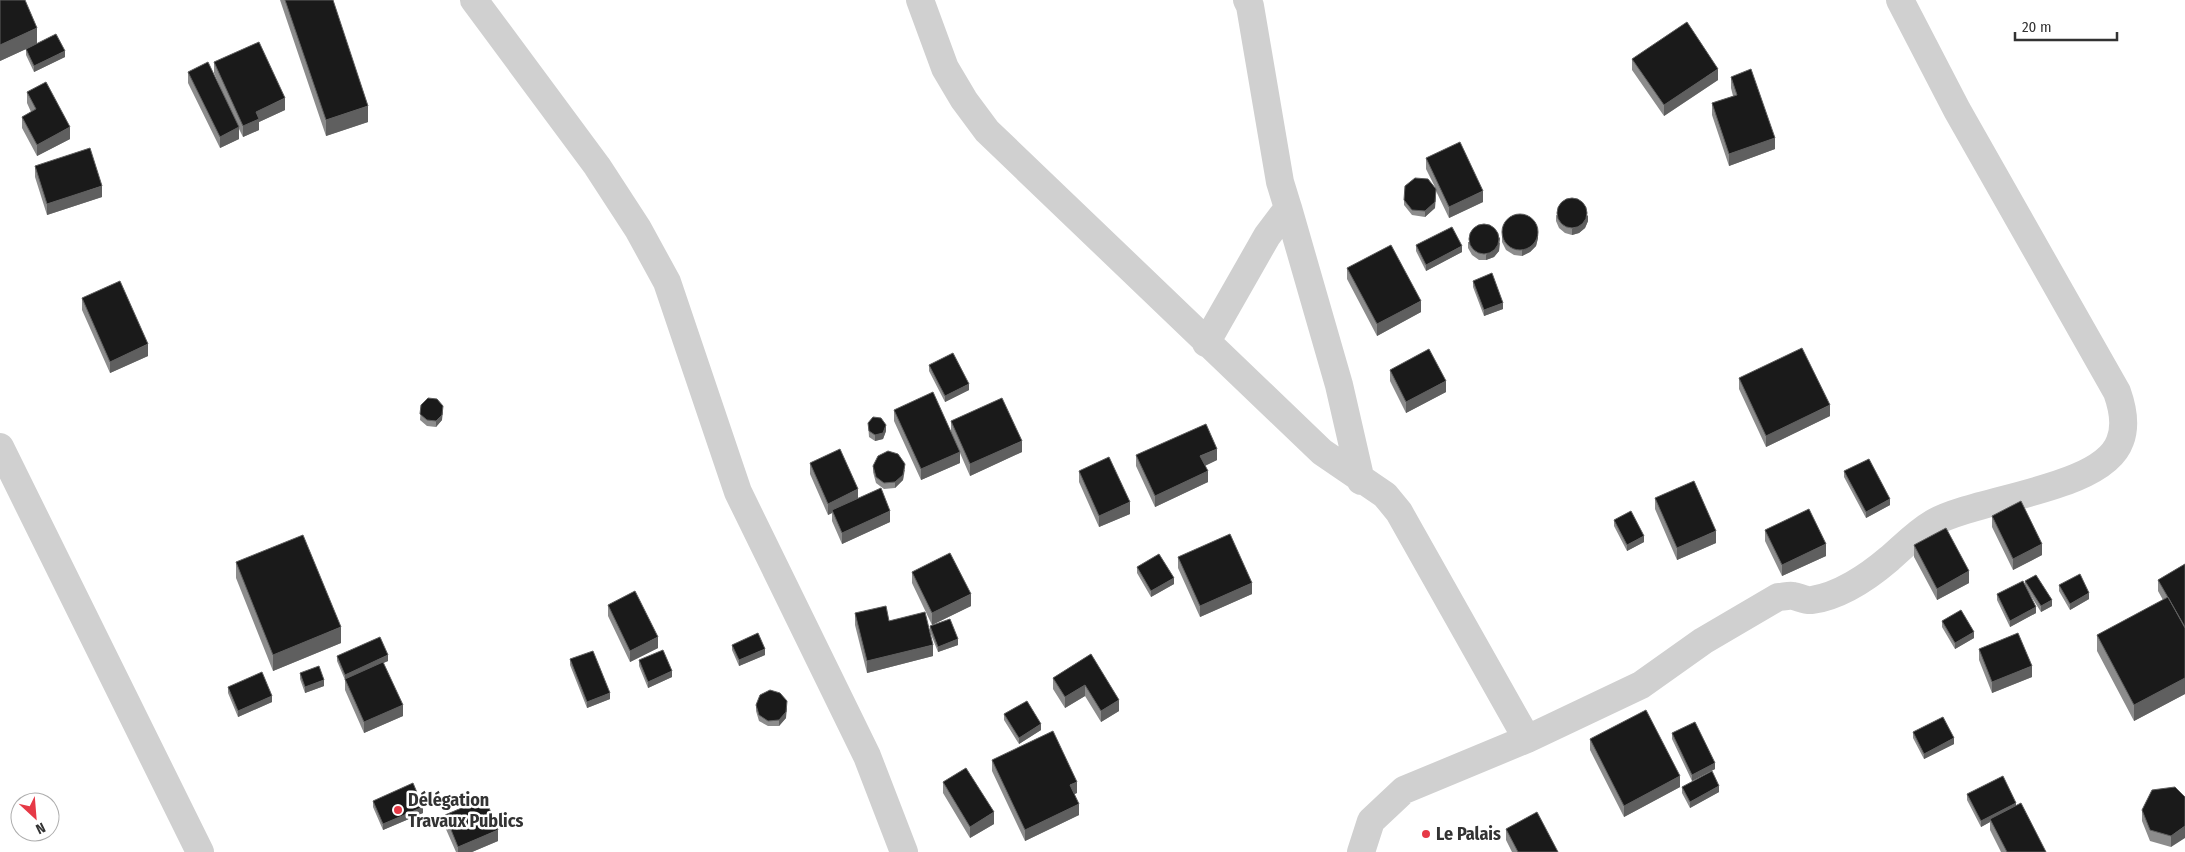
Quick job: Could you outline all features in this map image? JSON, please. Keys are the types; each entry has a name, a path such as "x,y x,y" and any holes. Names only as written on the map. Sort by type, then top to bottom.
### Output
{"street":[{"path":"474,0 597,166 638,228 667,282 738,492 867,756 904,852"},
{"path":"920,0 945,68 964,100 987,131 1322,452 1361,481 1385,495 1399,512 1528,740"},
{"path":"1248,0 1280,182 1339,385 1361,481"},
{"path":"1361,852 1371,821 1404,790 1528,740 1641,684 1703,641 1778,597 1792,596 1810,600 1844,589 1889,560 1914,536 1933,523 1959,511 2063,483 2098,466 2113,452 2120,441 2122,405 2117,392 1957,110 1900,0"},
{"path":"1206,342 1267,236 1288,208"},
{"path":"0,447 200,852"}],"building":[{"path":"0,0 25,0 37,28 0,45"},
{"path":"285,0 333,0 368,106 326,120"},
{"path":"1687,22 1718,69 1664,105 1632,59"},
{"path":"56,34 65,51 34,66 26,49"},
{"path":"259,42 285,98 256,112 259,119 243,126 214,62"},
{"path":"208,62 239,127 220,137 188,72"},
{"path":"1751,69 1775,138 1729,154 1712,103 1737,95 1731,77"},
{"path":"46,82 70,127 37,145 22,117 36,109 27,92"},
{"path":"1460,142 1483,191 1449,207 1426,158"},
{"path":"90,148 102,186 47,204 35,166"},
{"path":"1415,178 1428,179 1436,189 1435,202 1425,211 1412,210 1404,200 1405,186"},
{"path":"1572,198 1583,202 1587,213 1583,224 1572,228 1561,224 1557,213 1561,202"},
{"path":"1520,214 1532,220 1538,232 1532,244 1520,250 1508,244 1502,232 1508,220"},
{"path":"1484,224 1495,228 1499,239 1495,250 1484,254 1473,250 1469,239 1473,228"},
{"path":"1452,227 1462,246 1426,265 1416,245"},
{"path":"1391,245 1421,301 1377,324 1347,268"},
{"path":"1492,273 1503,303 1484,310 1473,281"},
{"path":"120,281 148,344 110,362 82,298"},
{"path":"1802,348 1830,405 1766,436 1739,378"},
{"path":"1429,349 1446,381 1406,402 1390,370"},
{"path":"953,353 969,384 945,396 929,365"},
{"path":"933,392 960,452 921,469 894,410"},
{"path":"428,398 437,399 443,406 442,415 436,421 427,420 420,414 421,405"},
{"path":"1002,398 1022,441 970,464 951,421"},
{"path":"873,417 881,418 886,425 883,433 875,435 869,431 868,423"},
{"path":"1206,424 1217,449 1200,456 1208,471 1155,496 1136,455"},
{"path":"840,449 858,489 828,504 810,463"},
{"path":"888,451 898,454 905,464 903,475 895,482 884,483 876,477 873,466 878,456"},
{"path":"1109,457 1130,502 1099,516 1079,471"},
{"path":"1869,459 1890,499 1866,512 1844,471"},
{"path":"1694,481 1716,531 1677,548 1655,498"},
{"path":"881,488 890,511 842,533 832,510"},
{"path":"2021,501 2042,544 2013,559 1992,516"},
{"path":"1809,509 1826,544 1782,565 1765,530"},
{"path":"1631,511 1644,536 1627,545 1614,520"},
{"path":"1946,528 1969,571 1937,589 1914,545"},
{"path":"1230,534 1252,583 1200,606 1178,557"},
{"path":"303,535 341,627 273,655 236,562"},
{"path":"950,553 971,594 932,613 912,572"},
{"path":"1159,554 1174,578 1151,591 1137,567"},
{"path":"2185,564 2185,627 2158,580"},
{"path":"2080,574 2089,593 2070,604 2059,585"},
{"path":"2036,575 2052,600 2041,606 2025,581"},
{"path":"2023,581 2036,607 2010,621 1997,594"},
{"path":"635,591 658,637 630,651 608,605"},
{"path":"2168,597 2185,628 2185,678 2134,705 2097,635"},
{"path":"886,606 889,621 925,612 933,645 867,661 855,613"},
{"path":"1961,610 1974,632 1955,643 1942,621"},
{"path":"950,619 958,639 938,647 930,626"},
{"path":"758,633 765,649 739,660 732,645"},
{"path":"2018,633 2032,666 1992,682 1979,649"},
{"path":"380,637 388,655 345,675 337,656"},
{"path":"663,650 672,671 648,682 639,660"},
{"path":"593,651 610,693 587,702 570,659"},
{"path":"1091,654 1119,700 1101,711 1085,685 1065,697 1053,678"},
{"path":"383,662 403,705 364,722 345,679"},
{"path":"319,666 324,680 305,687 300,673"},
{"path":"262,672 272,696 238,711 228,687"},
{"path":"770,690 780,693 787,701 786,712 779,720 768,721 759,715 756,705 760,695"},
{"path":"1027,701 1041,724 1019,738 1004,714"},
{"path":"1646,710 1680,776 1624,806 1590,739"},
{"path":"1943,717 1954,738 1924,754 1913,732"},
{"path":"1695,722 1715,763 1692,775 1672,733"},
{"path":"1053,731 1077,782 1070,785 1079,804 1025,830 992,760"},
{"path":"966,768 994,812 970,827 943,782"},
{"path":"1712,771 1719,786 1690,802 1682,787"},
{"path":"2003,776 2016,803 1981,821 1967,794"},
{"name":"Délégation Travaux Publics","path":"413,783 423,807 383,824 373,801"},
{"path":"2175,787 2185,797 2185,826 2171,836 2150,830 2142,810 2152,790"},
{"path":"485,798 498,830 458,847 445,815"},
{"path":"2021,803 2046,852 2007,852 1990,819"},
{"path":"1537,812 1558,852 1518,852 1506,829"}],"place":[{"name":"Délégation Travaux Publics","path":"398,810"},
{"name":"Le Palais","path":"1426,834"}]}
